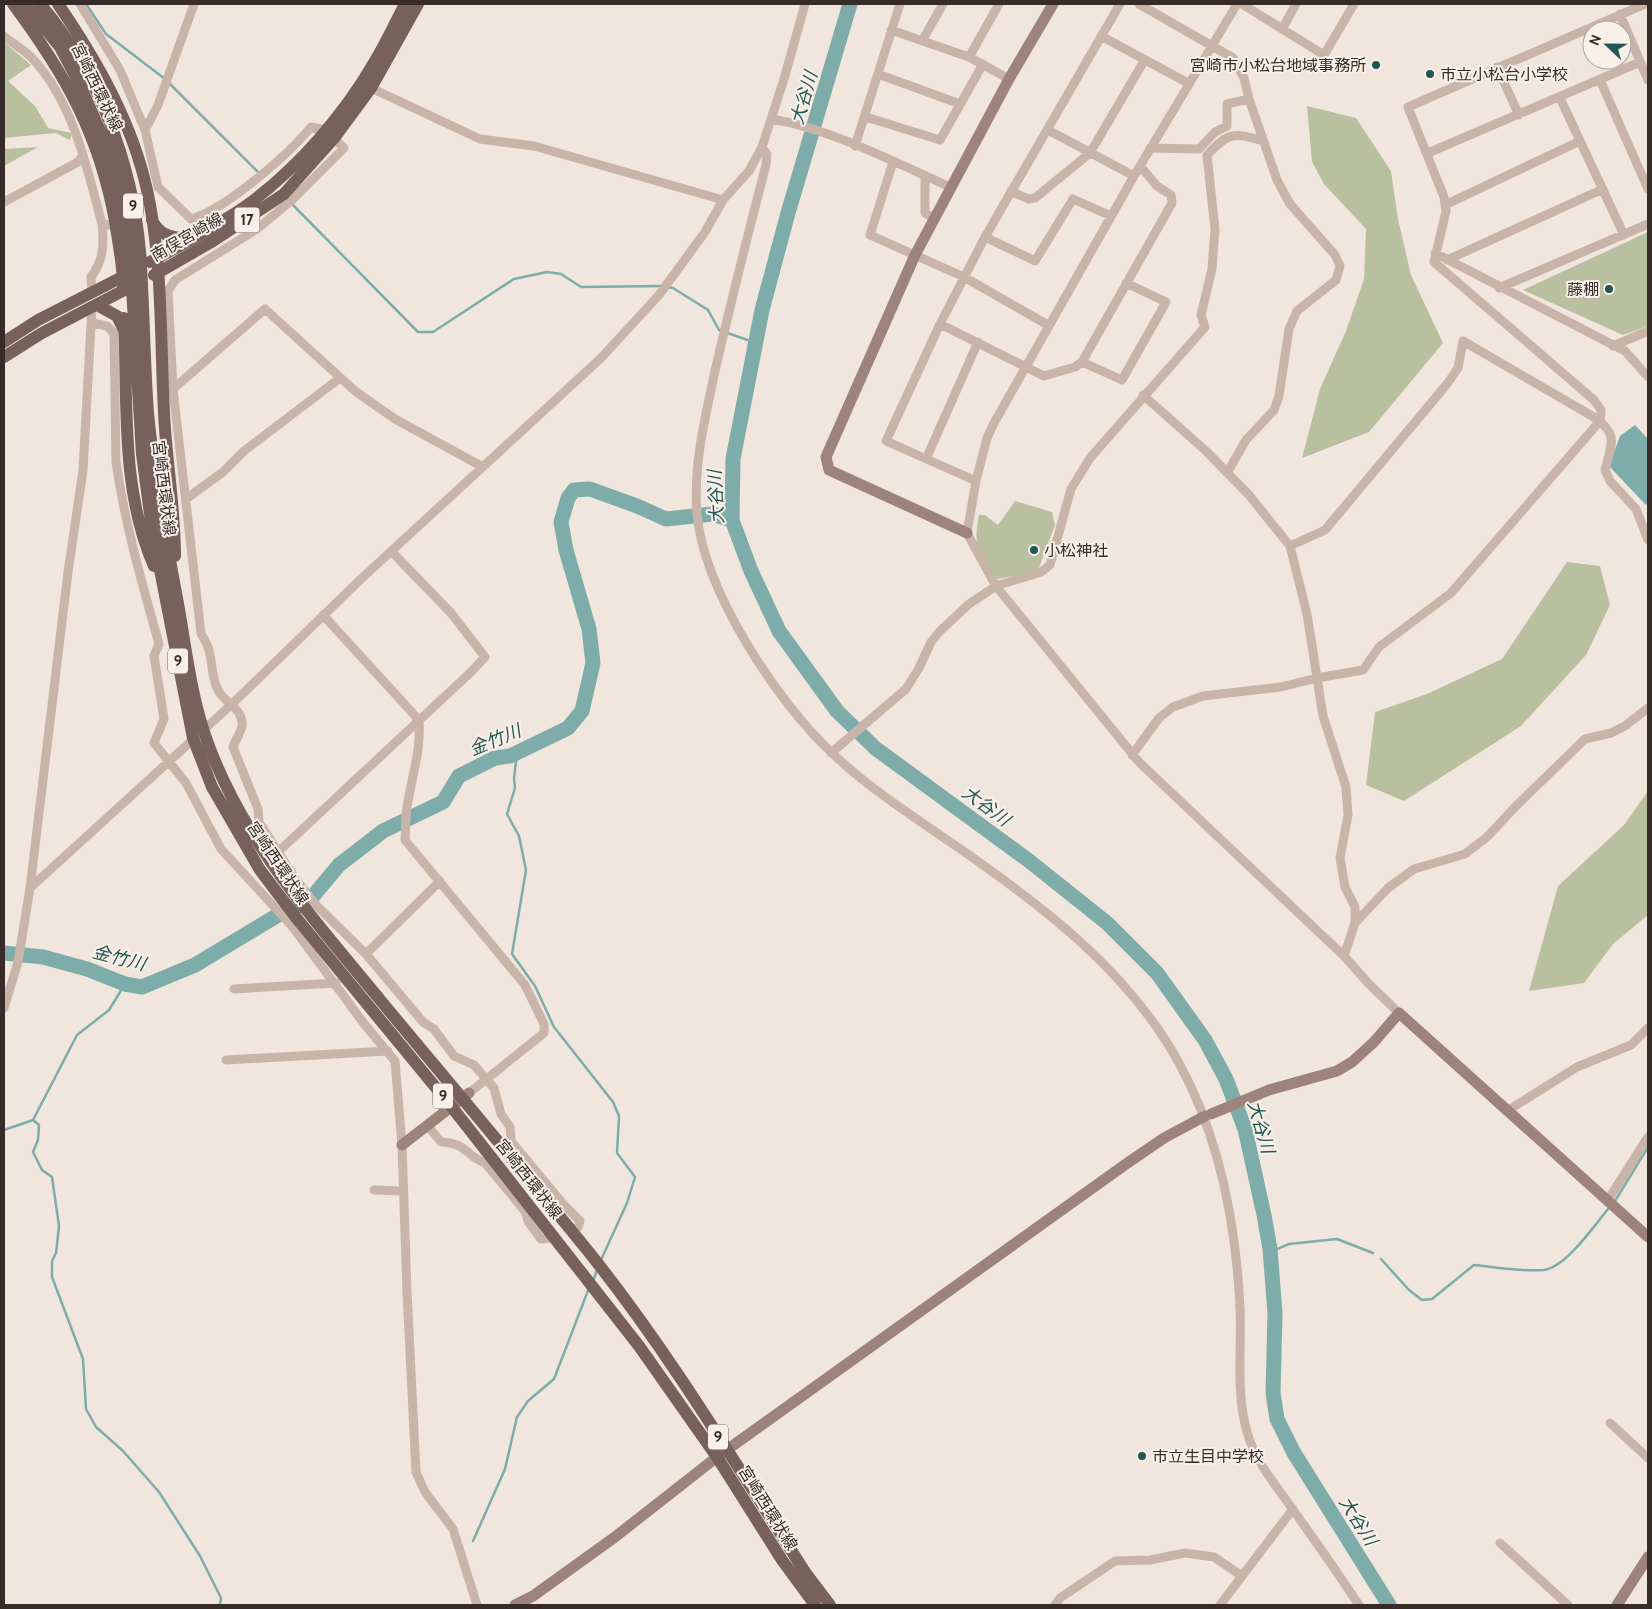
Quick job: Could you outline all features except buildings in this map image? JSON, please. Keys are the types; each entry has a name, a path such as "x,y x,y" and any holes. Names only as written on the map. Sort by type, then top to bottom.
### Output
{"main road":[{"path":"13,4 44,45 83,114 99,155 116,226 123,277 132,493 143,542 169,589"},
{"name":"宮崎西環状線","path":"25,4 49,23"},
{"name":"宮崎西環状線","path":"40,4 49,23 89,77 118,144 131,188 140,247 144,410 153,453 169,589 193,738 212,787 232,824 260,870 280,887"},
{"path":"58,4 98,66 122,113 147,190 159,272 164,416 175,528 169,589"},
{"name":"南俣宮崎線","path":"330,134 374,62 405,4"},
{"name":"南俣宮崎線","path":"4,357 42,333 159,272 209,236 284,194 330,134 371,88 418,4"},
{"path":"150,215 156,228 165,235 193,239"},
{"name":"南俣宮崎線","path":"4,342 38,320 156,258 193,239 209,236"},
{"path":"94,306 116,316 125,332"},
{"name":"宮崎西環状線","path":"169,589 203,729 214,758 240,813 300,921 460,1099 589,1252 649,1332 722,1454 782,1560 815,1605"},
{"name":"宮崎西環状線","path":"460,1099 554,1238 640,1346 722,1454 830,1605"}],"street":[{"path":"80,4 120,70 145,130 158,187 191,219 199,217 235,195 278,160 312,127 330,134 344,148 293,200 257,230 175,280 168,291 173,389 201,634 209,645 215,682 219,693 232,704 241,719 242,726 232,747 258,809 259,822 278,852 280,887"},
{"path":"145,130 158,105 194,4"},
{"path":"30,888 232,704 323,615 601,358 659,295 705,232 723,200 749,171 762,147 805,4"},
{"path":"855,146 900,4"},
{"path":"922,41 943,4"},
{"path":"969,57 999,4"},
{"path":"1053,4 1009,79 915,255 830,443 826,457 829,470 967,533 996,586 1132,755 1169,793 1344,956 1399,1013 1648,1236"},
{"path":"976,481 886,441 940,324 985,237 1120,4"},
{"path":"1139,4 1233,58 1240,68 1276,180 1290,204 1335,255 1340,266 1336,280 1296,311 1289,329 1279,396 1274,410 1246,440 1227,473"},
{"path":"967,533 976,481 987,438 1048,325 1150,148 1237,4"},
{"path":"1242,4 1324,55 1354,4"},
{"path":"1282,29 1296,4"},
{"path":"1132,755 1159,718 1173,707 1203,696 1281,687 1317,678 1363,670 1379,647 1451,593 1600,421 1600,410 1594,400 1434,262 1446,211 1445,205 1428,153 1408,107 1644,4"},
{"path":"1620,14 1648,80"},
{"path":"891,30 969,57 1009,79"},
{"path":"4,36 34,60 54,90 70,120 83,156 102,224 104,249 97,268 91,277 92,292"},
{"path":"1101,36 1188,84"},
{"path":"1011,191 1028,199 1035,198 1090,153 1144,61"},
{"path":"1428,153 1560,98 1640,62"},
{"path":"866,116 940,140 983,64"},
{"path":"1497,67 1519,114"},
{"path":"878,74 960,104"},
{"path":"1600,80 1648,189"},
{"path":"371,88 480,139 534,146 723,200"},
{"path":"1560,98 1624,235"},
{"path":"1150,148 1199,149 1215,132 1227,126 1227,104 1249,99"},
{"path":"771,119 790,122 855,146 950,187"},
{"path":"1048,130 1134,176"},
{"path":"833,751 906,689 940,631 969,604 996,586 1041,572 1050,565 1071,488 1090,458 1205,327 1201,315 1212,269 1215,229 1207,155 1222,139 1239,134 1263,142"},
{"path":"1445,205 1580,141"},
{"path":"762,147 767,154 766,165 731,299 700,438 696,473 699,530 717,587 766,674 815,736 880,793 974,858 1052,917 1117,980 1146,1014 1172,1050 1208,1115 1225,1190 1234,1245 1240,1308 1242,1412 1248,1438 1263,1467 1359,1605"},
{"path":"4,202 78,162 83,156"},
{"path":"893,162 870,235 964,277 1048,325"},
{"path":"940,324 1044,376 1075,367 1082,362 1172,203 1172,195 1157,186 1140,166"},
{"path":"925,176 925,213 934,218"},
{"path":"1447,260 1603,189"},
{"path":"985,237 1035,261 1073,199 1111,216"},
{"path":"102,224 116,226"},
{"path":"1499,288 1648,224"},
{"path":"1435,253 1625,352 1648,377"},
{"path":"1082,362 1122,380 1166,302 1126,283"},
{"path":"4,1008 18,962 30,888 68,572 83,470 94,306"},
{"path":"173,389 265,309 340,378 395,419 483,467"},
{"path":"93,322 107,326 114,333 117,469 126,528 159,644 154,656 164,719 154,742 186,783 221,849 280,887 317,906 366,954 423,1022 434,1029 454,1056 474,1065 494,1088 501,1114 510,1127 511,1141 564,1205 580,1221 578,1227 572,1232"},
{"path":"1613,346 1648,331"},
{"path":"1290,546 1326,530 1447,384 1458,368 1463,341 1600,421 1610,432 1613,442 1605,470 1610,481 1636,510 1648,540"},
{"path":"926,459 978,342"},
{"path":"186,499 223,472 244,451 340,378"},
{"path":"1144,395 1249,495 1290,546 1307,614 1323,716 1346,787 1348,815 1340,858 1345,887 1355,907 1355,923 1344,956"},
{"path":"278,852 420,720 484,656 451,613 392,552"},
{"path":"323,615 420,720 418,756 407,802 405,840 525,985 544,1024 544,1033 402,1145"},
{"path":"1355,923 1388,888 1414,869 1465,854 1487,837 1585,739 1611,733 1625,726 1648,708"},
{"path":"366,954 440,881"},
{"path":"300,921 336,983 365,1025 395,1061 402,1145 416,1472 425,1492 453,1529 477,1605"},
{"path":"234,989 336,983"},
{"path":"515,1605 532,1596 615,1537 722,1454 1164,1138 1208,1115 1269,1090 1337,1071 1352,1062 1374,1042 1399,1013"},
{"path":"1508,1111 1577,1067 1631,1045 1648,1028"},
{"path":"226,1060 388,1051"},
{"path":"427,1125 442,1142 454,1142 464,1147 476,1160 485,1163 526,1211 528,1221 541,1239 554,1238"},
{"path":"1608,1200 1648,1137"},
{"path":"374,1190 403,1191"},
{"path":"1610,1423 1648,1458"},
{"path":"1220,1605 1293,1509"},
{"path":"1500,1543 1568,1605"},
{"path":"1055,1605 1060,1598 1115,1561 1150,1560 1185,1553 1214,1557 1242,1576"},
{"path":"1617,1605 1648,1557"}],"green space":[{"path":"4,42 31,65 8,81 35,106 48,128 72,133 70,140 56,133 4,138"},
{"path":"1307,106 1356,118 1391,171 1398,219 1411,275 1443,343 1369,432 1302,458 1320,389 1346,331 1364,279 1366,229 1324,184 1312,162"},
{"path":"38,147 4,166 4,149"},
{"path":"1648,232 1648,326 1623,335 1523,290"},
{"path":"1015,501 1052,512 1055,525 1039,568 1034,572 998,579 979,550 976,536 979,515 985,515 998,525"},
{"path":"1567,562 1600,566 1610,605 1586,655 1521,726 1404,801 1366,785 1375,712 1427,694 1502,659"},
{"path":"1648,791 1648,915 1613,944 1584,983 1529,991 1558,886 1624,825"}],"water":[{"path":"1635,425 1648,439 1648,503 1646,505 1609,466 1620,436"}],"waterway":[{"path":"86,4 106,34 165,79"},
{"name":"大谷川","path":"850,4 788,213 762,310 733,459 732,520 751,571 779,631 837,711 875,748 1028,860 1107,923 1157,973 1205,1040 1226,1079 1245,1129 1264,1215 1270,1249 1275,1313 1273,1393 1277,1419 1294,1453 1389,1605"},
{"path":"169,83 259,173"},
{"path":"292,204 418,332 433,332 514,279 547,272 561,274 581,287 662,286"},
{"path":"667,287 673,288 708,310 719,330 756,343"},
{"name":"金竹川","path":"4,953 43,957 87,969 125,984 142,987 195,965 278,915 309,901 339,865 383,831 443,802 459,776 495,758 510,756 568,728 582,711 593,663 589,629 566,550 561,522 568,498 574,490 590,489 666,519 712,514 732,520"},
{"path":"517,753 514,778 515,788 507,814 519,836 526,870 512,954 535,986 554,1027 613,1102 619,1116 617,1153 635,1177 627,1203 601,1260"},
{"path":"4,1130 33,1120 77,1035 109,1010 125,984"},
{"path":"33,1120 39,1125 38,1140 33,1152 42,1170 52,1177 59,1226 56,1253 52,1261 52,1277 83,1359 86,1409 96,1427 123,1451 159,1492 200,1556 221,1598 220,1605"},
{"path":"1615,1201 1648,1147"},
{"path":"1381,1259 1409,1290 1422,1300 1432,1299 1474,1265 1527,1270 1544,1270 1552,1267 1561,1262 1579,1245 1608,1209"},
{"path":"1270,1252 1289,1244 1337,1239 1373,1253"},
{"path":"593,1281 597,1270"},
{"path":"473,1541 505,1469 517,1417 528,1401 554,1379 589,1288"}],"place":[{"name":"宮崎市小松台地域事務所","path":"1376,65"},
{"name":"市立小松台小学校","path":"1430,74"},
{"name":"藤棚","path":"1609,289"},
{"name":"小松神社","path":"1034,550"},
{"name":"市立生目中学校","path":"1142,1456"}]}
